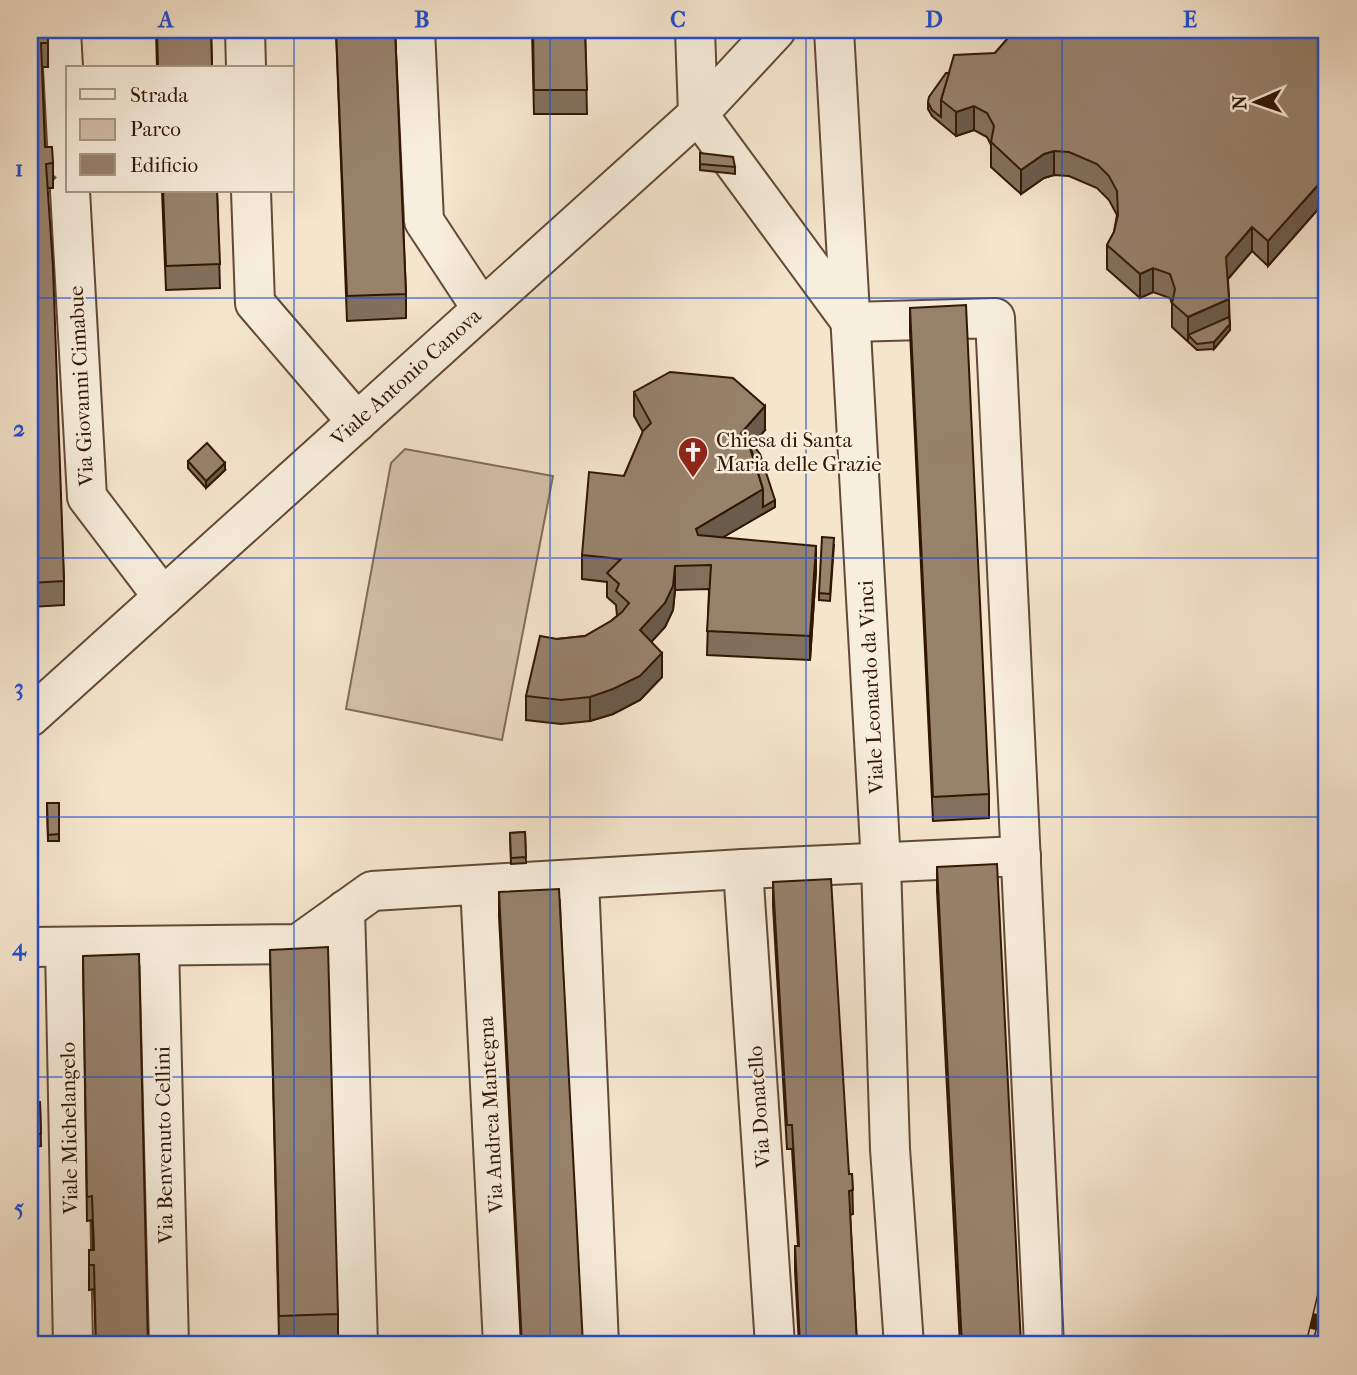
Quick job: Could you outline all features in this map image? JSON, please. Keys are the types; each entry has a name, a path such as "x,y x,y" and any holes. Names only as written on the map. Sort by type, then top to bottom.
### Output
{"street":[{"path":"61,30 66,124"},
{"path":"245,30 246,66"},
{"path":"415,30 424,220 482,309"},
{"path":"695,30 698,114 851,322 995,318 1044,1345"},
{"name":"Viale Antonio Canova","path":"30,717 698,114 776,30"},
{"name":"Viale Leonardo da Vinci","path":"834,30 881,864 890,1149 904,1345"},
{"name":"Via Giovanni Cimabue","path":"70,192 87,497 163,597"},
{"path":"251,192 255,303 357,422"},
{"path":"48,947 298,944 372,891 1021,856"},
{"name":"Via Donatello","path":"743,870 775,1345"},
{"path":"579,880 599,1345"},
{"name":"Via Andrea Mantegna","path":"480,886 503,1345"},
{"path":"345,910 358,1345"},
{"name":"Via Benvenuto Cellini","path":"159,946 169,1345"},
{"name":"Viale Michelangelo","path":"48,947 73,1345"}],"green space":[{"path":"405,449 553,476 502,740 346,709 391,463"}],"building":[{"path":"30,30 48,30 48,43 41,43 45,147 52,147 53,163 46,164 53,267 64,581 30,583"},
{"path":"157,30 211,30 212,66 158,66"},
{"path":"336,30 395,30 406,294 347,296"},
{"path":"533,30 585,30 587,90 534,90"},
{"path":"1015,30 1327,30 1327,175 1268,241 1252,227 1226,257 1229,299 1188,317 1172,303 1175,289 1170,274 1153,268 1140,274 1107,245 1118,215 1117,191 1109,176 1097,164 1069,152 1054,151 1044,154 1021,170 991,142 994,126 987,113 974,106 956,112 941,100 954,55 995,53"},
{"path":"946,73 949,73 941,100 941,117 932,110 928,102"},
{"path":"700,153 733,157 735,167 700,164"},
{"path":"163,192 217,192 220,264 166,266"},
{"path":"966,305 989,794 933,797 910,308"},
{"path":"1229,317 1230,324 1214,342 1197,344 1188,335"},
{"path":"670,372 733,378 765,406 741,433 748,442 763,489 696,529 698,535 816,546 810,636 707,631 711,565 675,566 673,586 665,603 640,630 662,653 640,676 590,697 561,700 526,696 540,636 557,639 585,636 611,621 629,603 616,591 619,584 607,573 621,559 582,555 589,472 624,476 643,431 651,423 634,392"},
{"path":"750,441 760,454 775,500 763,507 763,489"},
{"path":"207,443 225,463 206,481 188,461"},
{"path":"822,537 834,538 830,594 819,593"},
{"path":"47,803 59,803 59,834 48,835"},
{"path":"525,832 526,857 511,858 510,833"},
{"path":"997,864 1021,1345 962,1345 937,867"},
{"path":"831,879 849,1174 852,1174 853,1190 849,1191 857,1345 800,1345 795,1246 799,1246 792,1125 787,1125 773,882"},
{"path":"559,889 583,1345 522,1345 499,892"},
{"path":"328,947 338,1314 279,1316 270,950"},
{"path":"139,954 148,1345 96,1345 94,1265 89,1265 89,1250 94,1250 92,1196 87,1197 83,956"},
{"path":"40,1102 41,1134 30,1134 30,1103"}],"railway":[{"path":"1309,1345 1327,1270"}],"place":[{"name":"Chiesa di Santa Maria delle Grazie","path":"693,479"}]}
